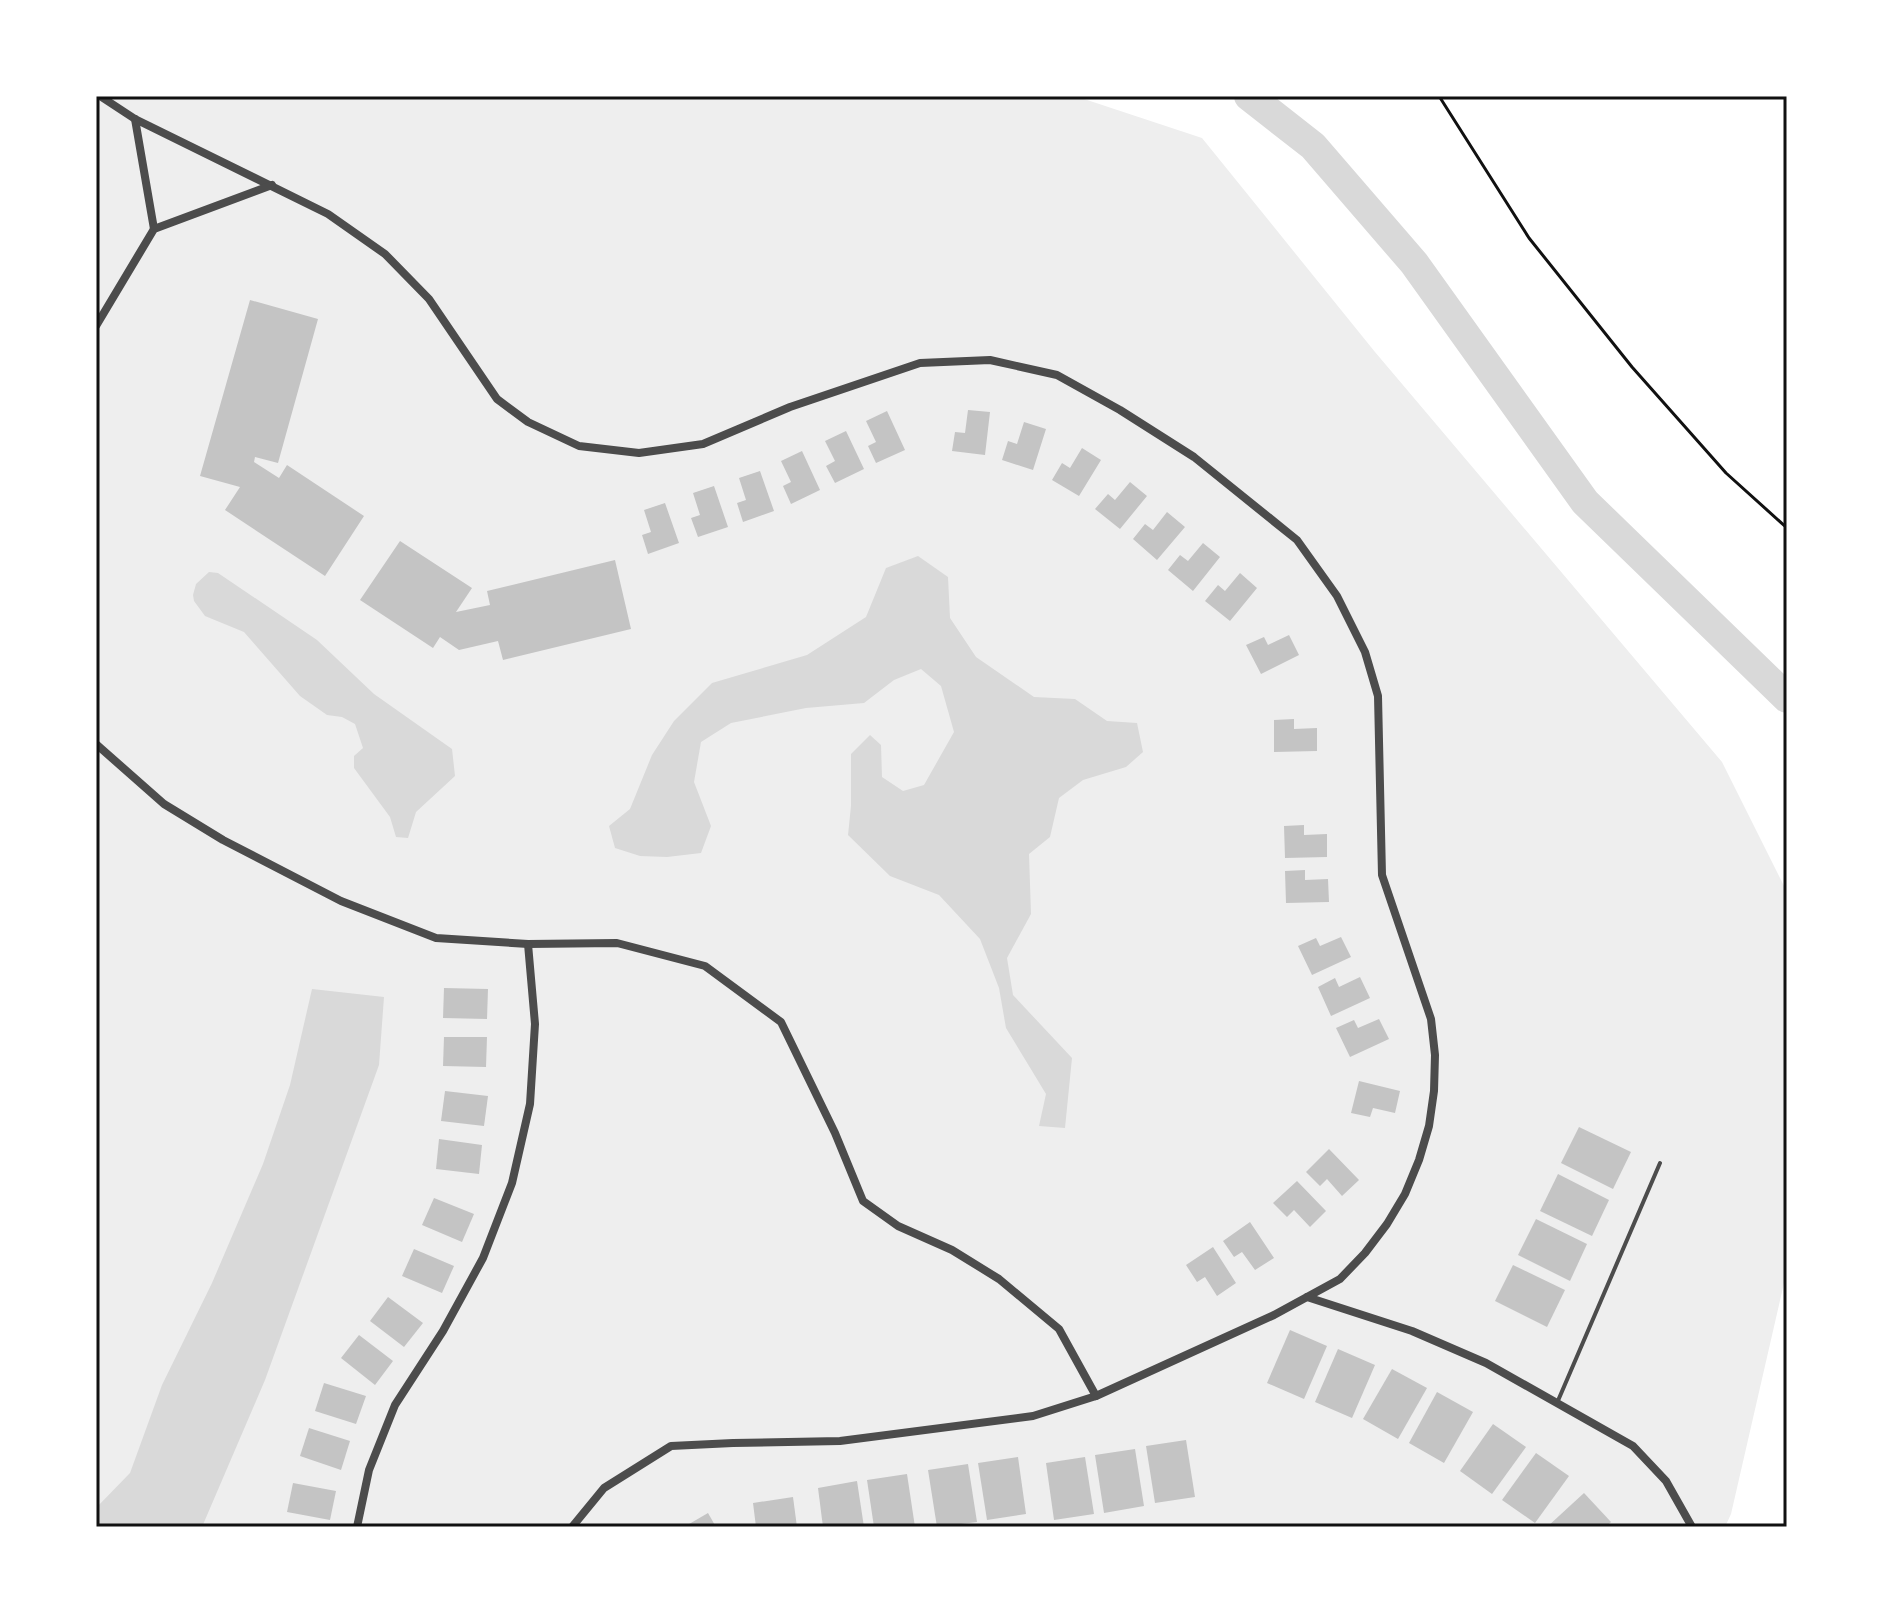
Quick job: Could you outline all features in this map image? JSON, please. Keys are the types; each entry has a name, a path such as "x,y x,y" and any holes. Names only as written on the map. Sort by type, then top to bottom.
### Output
{"street":[{"path":"100,96 135,119 328,214 385,254 429,299 497,399 528,422 579,446 639,453 703,444 790,407 920,363 990,360 1057,375 1194,457 1297,540 1337,596 1365,652 1378,696 1382,875 1431,1019 1435,1055 1429,1126 1419,1160 1405,1194 1365,1253 1340,1279 1274,1315 1096,1396 1033,1416 840,1441 671,1446 604,1488 572,1527"},
{"path":"135,119 154,229"},
{"path":"96,326 154,229 272,185"},
{"path":"96,744 164,804 223,840 341,901 436,938 528,944 617,943 705,966 781,1022 835,1133 863,1201 898,1226 952,1250 999,1279 1059,1329 1096,1396"},
{"path":"357,1527 369,1470 395,1405 443,1331 483,1258 512,1183 530,1104 535,1024 528,944"},
{"path":"1307,1297 1412,1331 1486,1363 1633,1446 1666,1481 1692,1527"}],"lane":[{"path":"1557,1403 1660,1163"}],"path":[{"path":"1439,96 1529,238 1632,367 1726,473 1787,528"}],"shaded area":[{"path":"96,96 1075,96 1202,138 1375,352 1722,762 1787,892 1787,1270 1731,1514 1725,1527 96,1527"},
{"path":"918,556 948,577 950,618 976,657 1034,697 1075,699 1107,721 1137,723 1143,752 1126,767 1083,780 1059,798 1050,837 1029,854 1031,914 1007,958 1013,995 1072,1058 1065,1128 1039,1126 1046,1094 1006,1028 999,988 980,939 939,895 890,876 848,835 851,754 870,735 881,745 882,777 903,791 924,785 954,732 941,686 921,669 894,680 864,703 806,708 731,723 701,742 694,782 711,826 701,853 640,856 615,848 609,826 630,809 652,755 674,721 712,683 807,655 866,617 886,568"},
{"path":"209,572 218,573 317,640 374,694 452,749 455,776 416,812 408,838 396,837 390,817 354,768 354,756 363,748 355,724 342,717 327,715 300,696 244,632 205,616 193,595 196,584"},
{"path":"312,989 384,997 379,1065 265,1380 202,1527 96,1527 96,1508 130,1473 162,1385 212,1283 263,1164 290,1085"}],"building":[{"path":"250,300 318,319 278,463 255,457 254,462 279,478 287,465 364,516 325,576 225,510 240,487 200,476"},
{"path":"968,410 990,412 985,455 952,451 955,432 965,433"},
{"path":"887,411 905,450 876,463 868,446 876,442 866,421"},
{"path":"1024,422 1046,429 1033,470 1002,460 1008,441 1017,444"},
{"path":"846,431 864,469 835,483 826,466 835,461 825,441"},
{"path":"1082,448 1101,460 1079,496 1052,480 1062,463 1070,468"},
{"path":"802,451 820,490 791,504 783,486 791,482 781,461"},
{"path":"760,471 774,511 743,522 737,503 746,500 739,478"},
{"path":"1130,482 1147,496 1120,529 1095,509 1108,494 1115,500"},
{"path":"714,486 728,527 698,537 691,518 700,515 693,493"},
{"path":"665,503 679,543 648,554 642,535 651,532 644,510"},
{"path":"1167,512 1185,527 1157,560 1133,539 1145,524 1153,530"},
{"path":"400,541 472,588 456,612 490,605 487,591 615,560 631,629 503,660 498,641 459,650 440,637 433,648 360,600"},
{"path":"1203,543 1220,557 1193,591 1168,570 1180,555 1188,561"},
{"path":"1240,573 1257,588 1230,621 1205,601 1218,585 1225,591"},
{"path":"1289,635 1299,655 1261,674 1246,645 1264,637 1268,645"},
{"path":"1294,719 1294,729 1317,728 1317,751 1274,752 1274,720"},
{"path":"1304,825 1304,835 1327,834 1327,857 1285,858 1284,826"},
{"path":"1305,870 1305,880 1328,879 1329,902 1286,903 1285,871"},
{"path":"1341,937 1351,957 1312,975 1298,946 1316,938 1320,946"},
{"path":"1360,977 1370,998 1331,1016 1318,987 1335,978 1339,987"},
{"path":"444,988 488,989 487,1019 443,1018"},
{"path":"1379,1019 1389,1039 1350,1057 1336,1028 1354,1020 1358,1028"},
{"path":"444,1037 487,1037 486,1067 443,1066"},
{"path":"1359,1081 1400,1091 1395,1113 1373,1108 1370,1117 1351,1113"},
{"path":"445,1091 488,1096 484,1126 441,1121"},
{"path":"1579,1127 1631,1152 1613,1189 1561,1163"},
{"path":"439,1139 482,1145 479,1174 436,1169"},
{"path":"1329,1149 1359,1180 1342,1196 1327,1179 1320,1186 1306,1172"},
{"path":"1558,1174 1609,1200 1592,1236 1540,1211"},
{"path":"1297,1181 1326,1211 1310,1227 1294,1210 1287,1217 1273,1203"},
{"path":"434,1198 474,1214 462,1242 422,1225"},
{"path":"1536,1219 1587,1244 1570,1281 1518,1255"},
{"path":"1250,1222 1274,1258 1255,1270 1242,1252 1234,1257 1223,1241"},
{"path":"1213,1247 1236,1283 1217,1296 1205,1277 1197,1282 1186,1265"},
{"path":"414,1249 454,1266 442,1293 402,1276"},
{"path":"1513,1265 1565,1290 1547,1327 1495,1301"},
{"path":"388,1297 423,1323 404,1347 370,1321"},
{"path":"1290,1330 1327,1346 1304,1399 1267,1383"},
{"path":"359,1335 393,1361 375,1385 341,1358"},
{"path":"1338,1349 1375,1365 1352,1418 1315,1402"},
{"path":"1392,1369 1427,1388 1398,1439 1363,1419"},
{"path":"324,1383 366,1396 356,1424 315,1411"},
{"path":"1437,1392 1473,1412 1444,1463 1409,1443"},
{"path":"1493,1424 1526,1447 1492,1494 1460,1471"},
{"path":"309,1428 350,1441 341,1470 300,1456"},
{"path":"1186,1440 1195,1497 1155,1503 1146,1446"},
{"path":"1135,1449 1144,1506 1104,1513 1095,1455"},
{"path":"1536,1453 1569,1476 1535,1523 1502,1500"},
{"path":"1018,1457 1026,1514 987,1520 978,1463"},
{"path":"1085,1457 1094,1514 1054,1520 1046,1463"},
{"path":"968,1464 977,1522 937,1527 928,1470"},
{"path":"907,1474 915,1527 874,1527 867,1480"},
{"path":"857,1481 864,1527 823,1527 818,1488"},
{"path":"293,1483 336,1491 330,1520 287,1512"},
{"path":"1584,1493 1611,1522 1606,1527 1547,1527"},
{"path":"793,1497 797,1527 756,1527 753,1503"},
{"path":"708,1513 716,1527 684,1527"}],"waterway":[{"path":"1249,96 1313,146 1414,263 1585,502 1787,698"}]}
